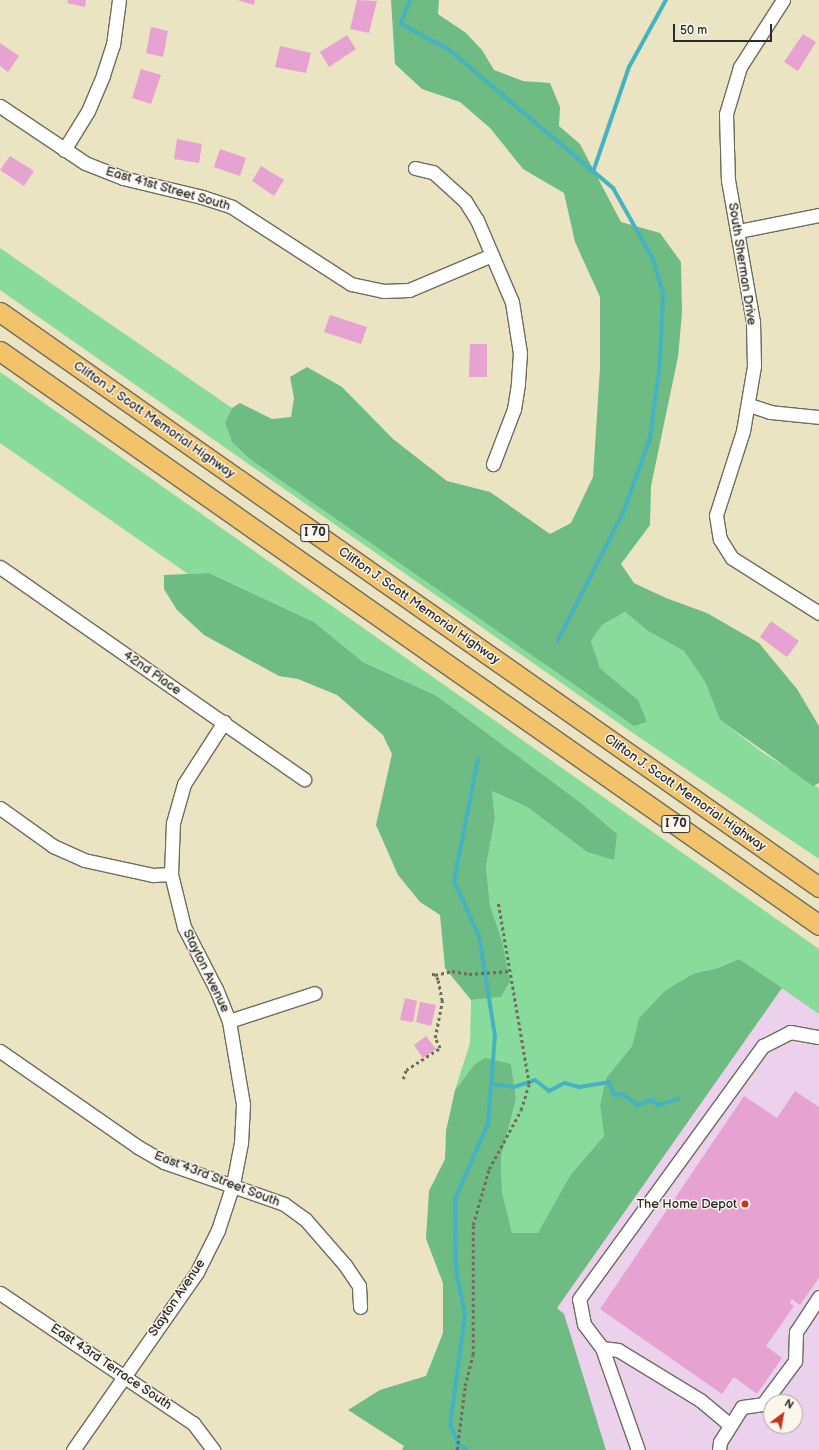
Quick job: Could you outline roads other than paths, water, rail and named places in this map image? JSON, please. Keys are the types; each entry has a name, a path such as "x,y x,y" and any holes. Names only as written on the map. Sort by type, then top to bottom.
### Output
{"highway":[{"name":"Clifton J. Scott Memorial Highway","path":"0,312 819,887"},
{"name":"I 70","path":"0,351 819,924"}],"street":[{"path":"64,150 88,111 103,75 113,45 119,0"},
{"name":"South Sherman Drive","path":"783,0 740,67 726,114 728,180 753,322 754,366 749,405 716,515 720,539 732,558 819,613"},
{"name":"East 41st Street South","path":"0,106 85,163 123,178 202,197 232,207 351,284 383,291 409,290 492,255"},
{"path":"415,168 433,172 465,201 477,220 512,302 520,353 514,409 493,464"},
{"path":"738,232 819,215"},
{"path":"749,405 770,412 819,417"},
{"name":"42nd Place","path":"0,567 304,779"},
{"name":"Stayton Avenue","path":"73,1450 197,1272 218,1230 233,1184 242,1143 243,1104 229,1021 216,989 184,927 171,874 173,823 184,784 224,722"},
{"path":"0,808 54,846 84,860 153,875 171,874"},
{"path":"229,1021 315,993"},
{"path":"638,1450 602,1348 584,1324 579,1299 763,1046 790,1032 819,1037"},
{"name":"East 43rd Street South","path":"0,1051 138,1147 164,1162 233,1184 284,1204 305,1219 345,1265 359,1286 360,1307"},
{"name":"East 43rd Terrace South","path":"0,1293 192,1423 213,1450"},
{"path":"719,1450 720,1442 742,1407 763,1404 795,1361 796,1332 819,1297"},
{"path":"602,1348 618,1350 700,1400 730,1425"}],"waterway":[{"path":"410,0 401,24 448,49 613,188 653,259 663,293 660,362 650,438 623,513 558,640"},
{"path":"593,172 629,67 666,0"},
{"path":"467,1450 459,1445 450,1425 465,1314 456,1271 455,1199 488,1124 495,1036 479,936 454,881 478,759"},
{"path":"492,1084 514,1087 535,1080 549,1091 565,1083 579,1087 609,1082 614,1095 623,1094 637,1105 652,1100 658,1105 678,1099"}],"place":[{"name":"The Home Depot","path":"745,1204"}]}
